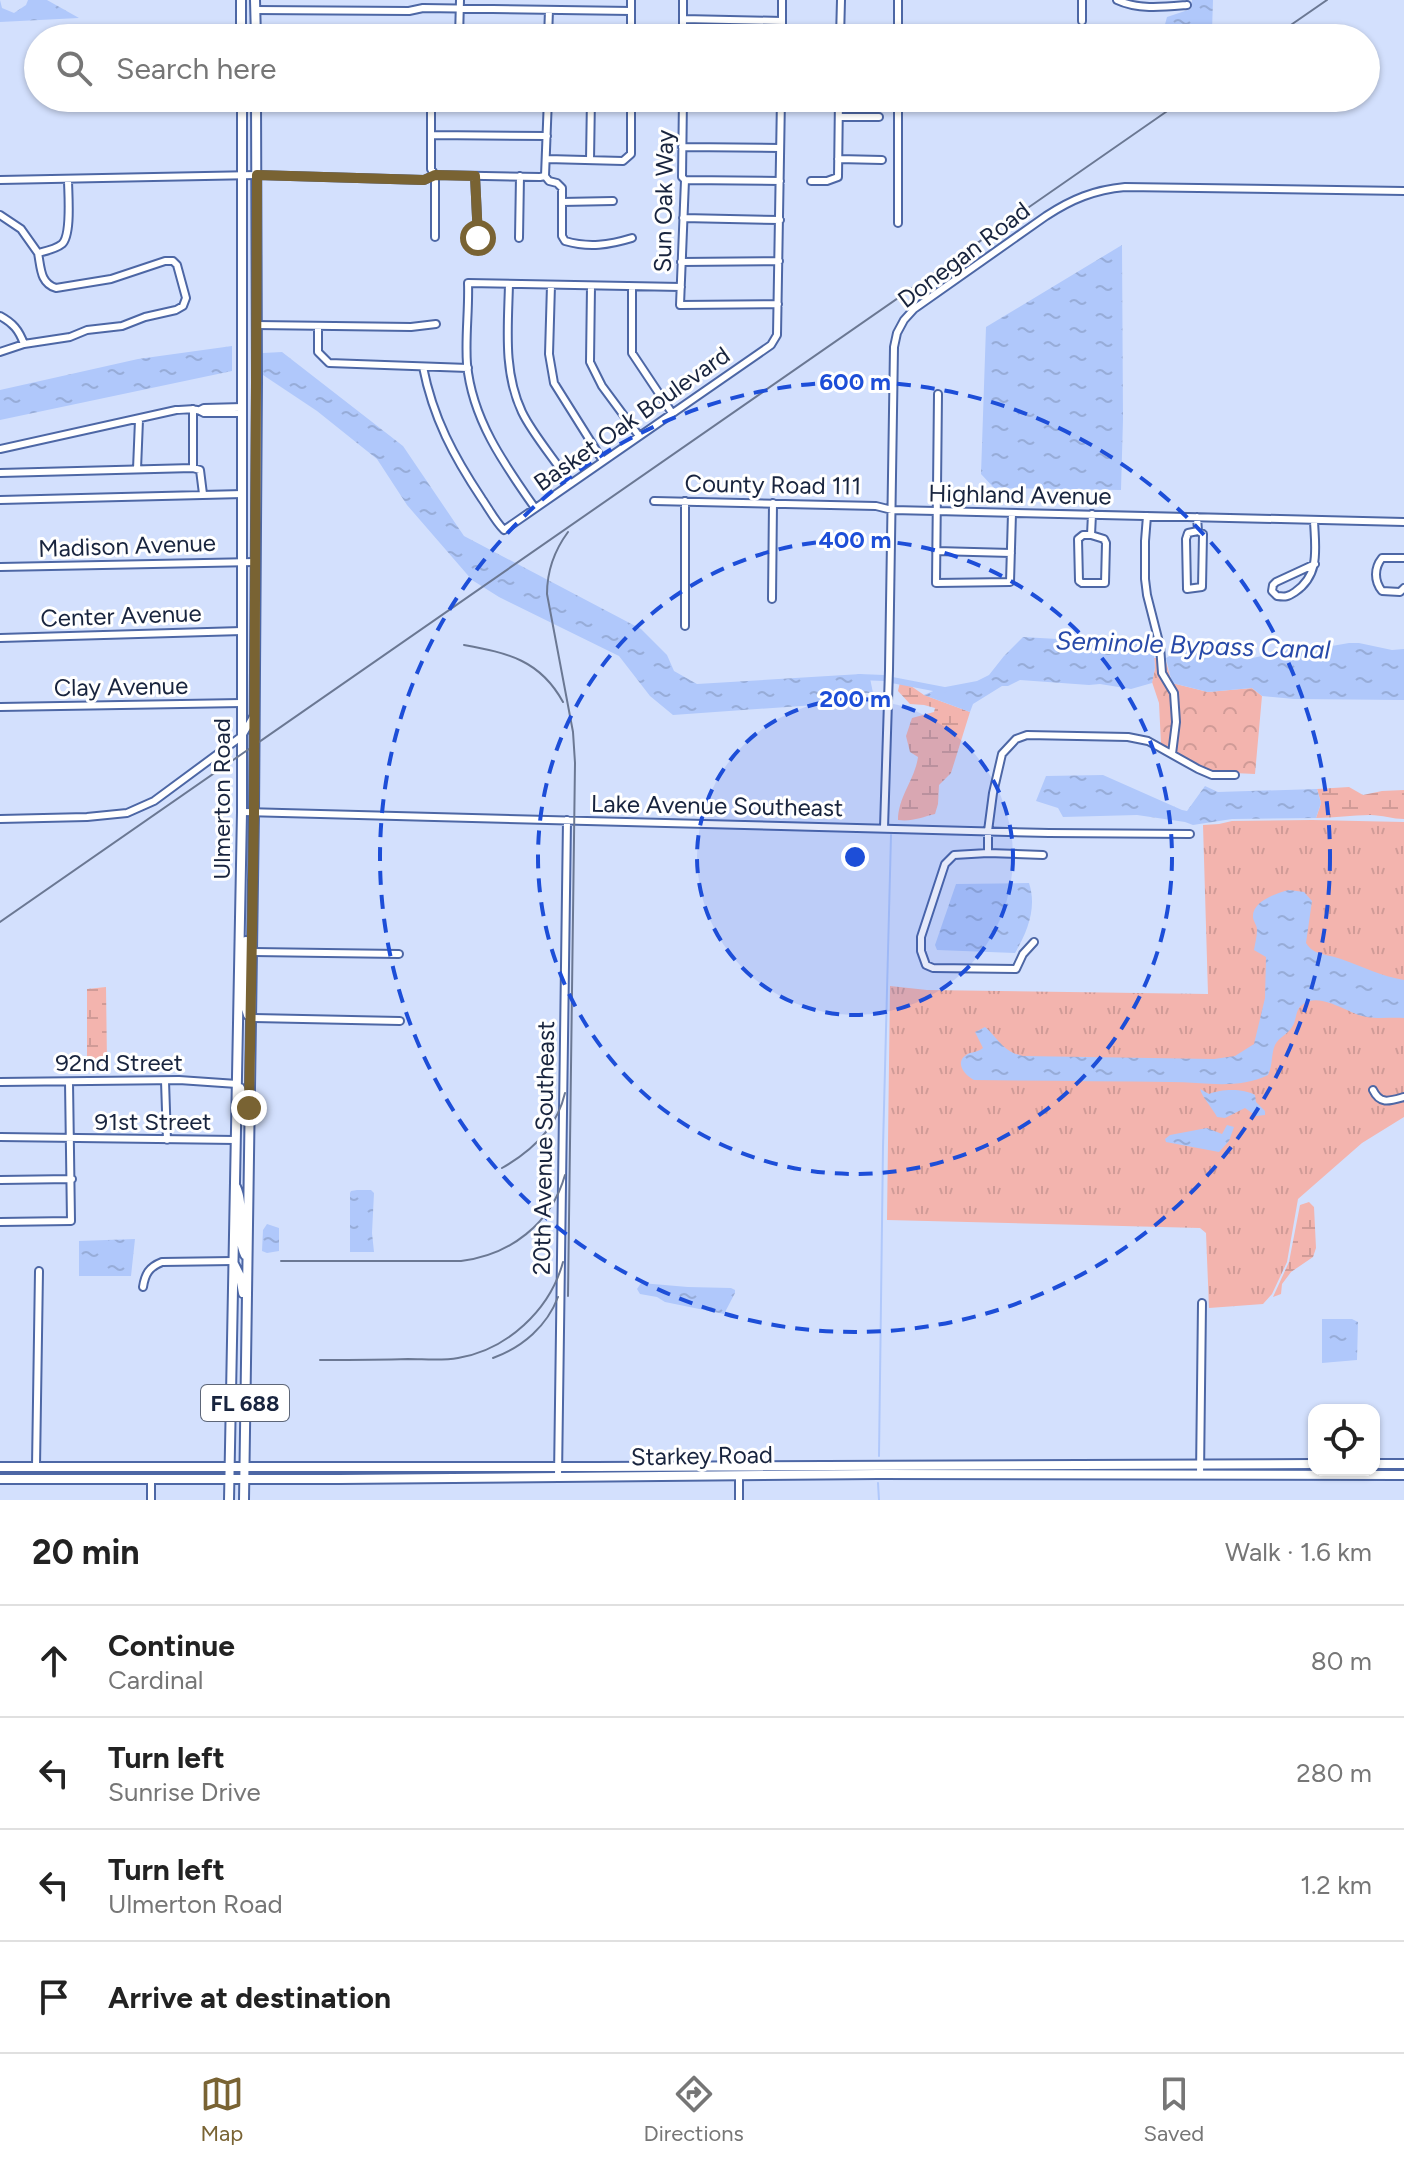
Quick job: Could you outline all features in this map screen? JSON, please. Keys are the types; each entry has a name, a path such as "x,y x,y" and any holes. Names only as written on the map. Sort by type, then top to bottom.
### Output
{"main road":[{"path":"241,0 241,24"},
{"name":"Ulmerton Road","path":"229,1500 242,812 242,112"},
{"name":"Ulmerton Road","path":"244,1500 255,713 256,112"},
{"path":"240,927 244,928 245,933 245,1005 251,1018"},
{"path":"237,1084 243,1098 242,1150 249,1161"},
{"path":"235,1185 241,1198 241,1246 247,1260"},
{"path":"233,1261 246,1297"},
{"name":"Starkey Road","path":"0,1467 1308,1464"},
{"path":"1380,1464 1404,1464"},
{"path":"66,1480 84,1467"},
{"name":"Starkey Road","path":"0,1479 1404,1475"}],"street":[{"path":"459,24 460,0"},
{"path":"631,0 631,24"},
{"path":"683,0 683,24"},
{"path":"683,19 782,21 782,0"},
{"path":"840,24 841,0"},
{"path":"898,0 898,24"},
{"path":"1082,0 1082,21"},
{"path":"1117,0 1155,7 1187,5"},
{"path":"255,5 409,11 423,8 631,11"},
{"path":"548,24 549,10"},
{"path":"431,112 435,237"},
{"path":"548,112 545,176 562,188 562,236 565,241 599,246 632,238"},
{"path":"590,160 591,112"},
{"path":"547,159 623,161 631,154 631,112"},
{"name":"Sun Oak Way","path":"682,112 682,177 685,180 680,305 778,304"},
{"path":"778,304 781,112"},
{"path":"811,181 838,177 839,112"},
{"path":"898,112 898,223"},
{"path":"839,117 879,117"},
{"path":"431,135 547,136"},
{"path":"682,147 780,148"},
{"path":"838,159 882,160"},
{"path":"0,180 242,175 424,180 435,175 545,176"},
{"path":"475,176 478,238"},
{"path":"519,238 520,176"},
{"path":"38,253 58,247 66,239 68,179"},
{"path":"685,180 780,181"},
{"name":"Donegan Road","path":"884,828 894,347 904,320 925,301 1064,205 1092,192 1125,187 1404,191"},
{"path":"562,202 613,201"},
{"path":"0,215 21,229 38,253 42,277 47,285 56,288 111,279 173,261 177,265 186,298 183,306 176,310 122,326 87,330 70,337 24,344 0,352"},
{"path":"683,218 780,220"},
{"path":"681,262 779,261"},
{"path":"535,508 505,465 484,426 472,393 468,368 468,283 681,287"},
{"path":"509,284 508,360 513,384 522,413 570,483"},
{"path":"551,285 549,354 554,383 603,461"},
{"path":"591,286 590,362 602,386 639,436"},
{"path":"632,287 632,353 672,413"},
{"name":"Basket Oak Boulevard","path":"423,367 446,441 504,530 771,345 777,335 778,304"},
{"path":"0,316 19,331 24,344"},
{"path":"257,325 411,327 436,324"},
{"path":"318,326 318,352 329,363 468,368"},
{"path":"938,394 936,583 1010,582 1012,513"},
{"path":"0,449 176,410 243,410"},
{"path":"193,468 196,410"},
{"path":"137,469 139,420"},
{"path":"0,473 193,468 200,470 203,494"},
{"path":"0,500 243,494"},
{"name":"County Road 111","path":"654,501 876,506 892,510"},
{"path":"685,501 685,626"},
{"path":"772,599 773,503"},
{"name":"Highland Avenue","path":"892,510 1404,522"},
{"path":"1091,535 1092,514"},
{"path":"1147,516 1145,579 1160,646 1162,673 1174,693 1176,722 1172,754"},
{"path":"1197,517 1198,531"},
{"path":"1314,520 1315,564 1307,584 1291,595 1281,597 1272,591 1276,582 1315,564"},
{"path":"1198,531 1203,534 1202,587 1187,589 1186,539 1188,533 1198,531"},
{"path":"1091,535 1104,539 1106,543 1105,583 1082,583 1077,576 1078,539 1091,535"},
{"path":"936,551 1011,553"},
{"path":"1404,558 1382,558 1377,564 1376,581 1382,591 1400,592 1404,588"},
{"name":"Madison Avenue","path":"0,567 255,562"},
{"name":"Center Avenue","path":"0,638 242,631"},
{"name":"Clay Avenue","path":"0,707 242,703"},
{"path":"0,819 127,813 154,801 242,736 255,713"},
{"path":"988,853 993,793 1002,754 1016,739 1027,735 1128,737 1148,741 1212,775 1235,775"},
{"name":"Lake Avenue Southeast","path":"242,812 1190,834"},
{"name":"20th Avenue Southeast","path":"558,1477 567,820"},
{"path":"1034,942 1023,954 1016,969 933,968 926,965 921,951 921,937 945,864 954,855 1043,855"},
{"path":"252,952 399,954"},
{"path":"251,1018 400,1021"},
{"path":"165,1081 167,1140"},
{"name":"92nd Street","path":"0,1082 237,1084"},
{"path":"0,1222 71,1221 69,1082"},
{"path":"1373,1090 1376,1097 1388,1102 1404,1097"},
{"name":"91st Street","path":"0,1137 236,1140"},
{"path":"0,1180 72,1179"},
{"path":"143,1287 147,1272 162,1262 233,1261"},
{"path":"36,1466 39,1271"},
{"path":"1200,1475 1202,1303"},
{"path":"739,1476 739,1500"},
{"path":"151,1480 151,1500"}],"green space":[{"path":"1154,658 1158,658 1159,670 1172,702 1170,749 1161,744 1159,703 1152,682"},
{"path":"900,682 924,695 970,712 951,773 939,785 935,814 908,820 898,820 899,812 918,757 910,752 906,736 912,718 934,712 935,708 910,704 898,691"},
{"path":"1172,683 1208,692 1252,688 1262,696 1255,774 1213,772 1176,752 1180,708"},
{"path":"1349,787 1363,795 1404,790 1404,819 1370,815 1316,818 1321,803 1317,789"},
{"path":"1232,821 1404,822 1404,1117 1362,1143 1298,1199 1287,1262 1272,1294 1263,1304 1209,1308 1206,1233 1200,1228 887,1220 890,986 927,990 1208,994 1203,825"},
{"path":"106,987 107,1062 90,1066 87,1059 87,989"},
{"path":"1309,1202 1314,1207 1316,1248 1313,1257 1291,1272 1282,1284 1281,1294 1273,1297 1289,1262 1300,1205"}],"water":[{"path":"0,0 2,8 14,13 28,0 47,0 79,18 0,22"},
{"path":"1192,0 1213,0 1212,24 1165,24 1167,17 1191,9"},
{"path":"1122,245 1121,490 994,488 981,474 986,327"},
{"path":"232,346 232,371 0,420 0,390 138,359"},
{"path":"282,352 403,446 464,536 641,629 667,655 674,671 697,684 861,674 870,678 873,693 860,693 858,702 673,715 650,696 619,656 499,597 472,580 407,505 377,459 317,411 263,375 263,353"},
{"path":"1023,637 1143,644 1154,655 1152,683 1131,689 1100,684 1020,680 1002,686 973,704 970,712 924,695 989,675"},
{"path":"1197,642 1248,659 1285,647 1359,643 1392,650 1404,649 1404,700 1294,699 1262,696 1252,688 1208,692 1172,683 1166,658"},
{"path":"1103,775 1187,811 1205,786 1218,792 1317,789 1321,803 1316,818 1232,819 1193,825 1137,815 1063,817 1058,808 1036,801 1046,776"},
{"path":"1029,883 1032,901 1030,919 1015,953 937,950 935,945 956,884"},
{"path":"1289,890 1304,892 1312,901 1306,943 1313,950 1404,980 1404,1018 1367,1017 1326,1002 1309,1001 1300,1007 1292,1027 1275,1045 1268,1075 1245,1082 974,1080 963,1071 962,1059 983,1048 975,1032 985,1027 1006,1048 1023,1056 1214,1059 1235,1056 1254,1044 1265,998 1266,957 1254,950 1257,930 1254,911 1266,899"},
{"path":"1200,1089 1209,1094 1232,1090 1255,1095 1265,1115 1256,1116 1245,1108 1225,1118 1217,1117"},
{"path":"1227,1125 1234,1127 1229,1141 1219,1152 1166,1142 1165,1139 1170,1135 1207,1128 1222,1134"},
{"path":"371,1190 374,1193 374,1252 350,1252 350,1193"},
{"path":"267,1224 279,1228 279,1251 262,1251 263,1230"},
{"path":"135,1239 131,1276 79,1276 79,1241"},
{"path":"641,1283 731,1288 735,1293 724,1314 640,1294 637,1289"},
{"path":"1322,1319 1352,1319 1358,1322 1357,1360 1322,1363"}],"waterway":[{"name":"Seminole Bypass Canal","path":"859,677 884,678"},
{"name":"Seminole Bypass Canal","path":"892,680 944,690"},
{"path":"879,1456 891,835"},
{"path":"878,1483 879,1500"}],"railway":[{"path":"1292,24 1327,0"},
{"path":"0,922 1166,112"},
{"path":"568,532 552,561 547,594 573,732 575,763 568,1296"},
{"path":"464,645 495,651 521,661 544,676 563,702"},
{"path":"502,1168 542,1137 556,1117 565,1093"},
{"path":"281,1261 461,1261 479,1258 512,1244 539,1222 559,1193 565,1175"},
{"path":"320,1360 446,1359 476,1354 509,1337 524,1325 548,1296 563,1262"},
{"path":"493,1358 533,1334 558,1297"}],"route":[{"path":"249,1108 254,813 257,175 368,180 427,180 435,175 475,176 478,238"}]}
